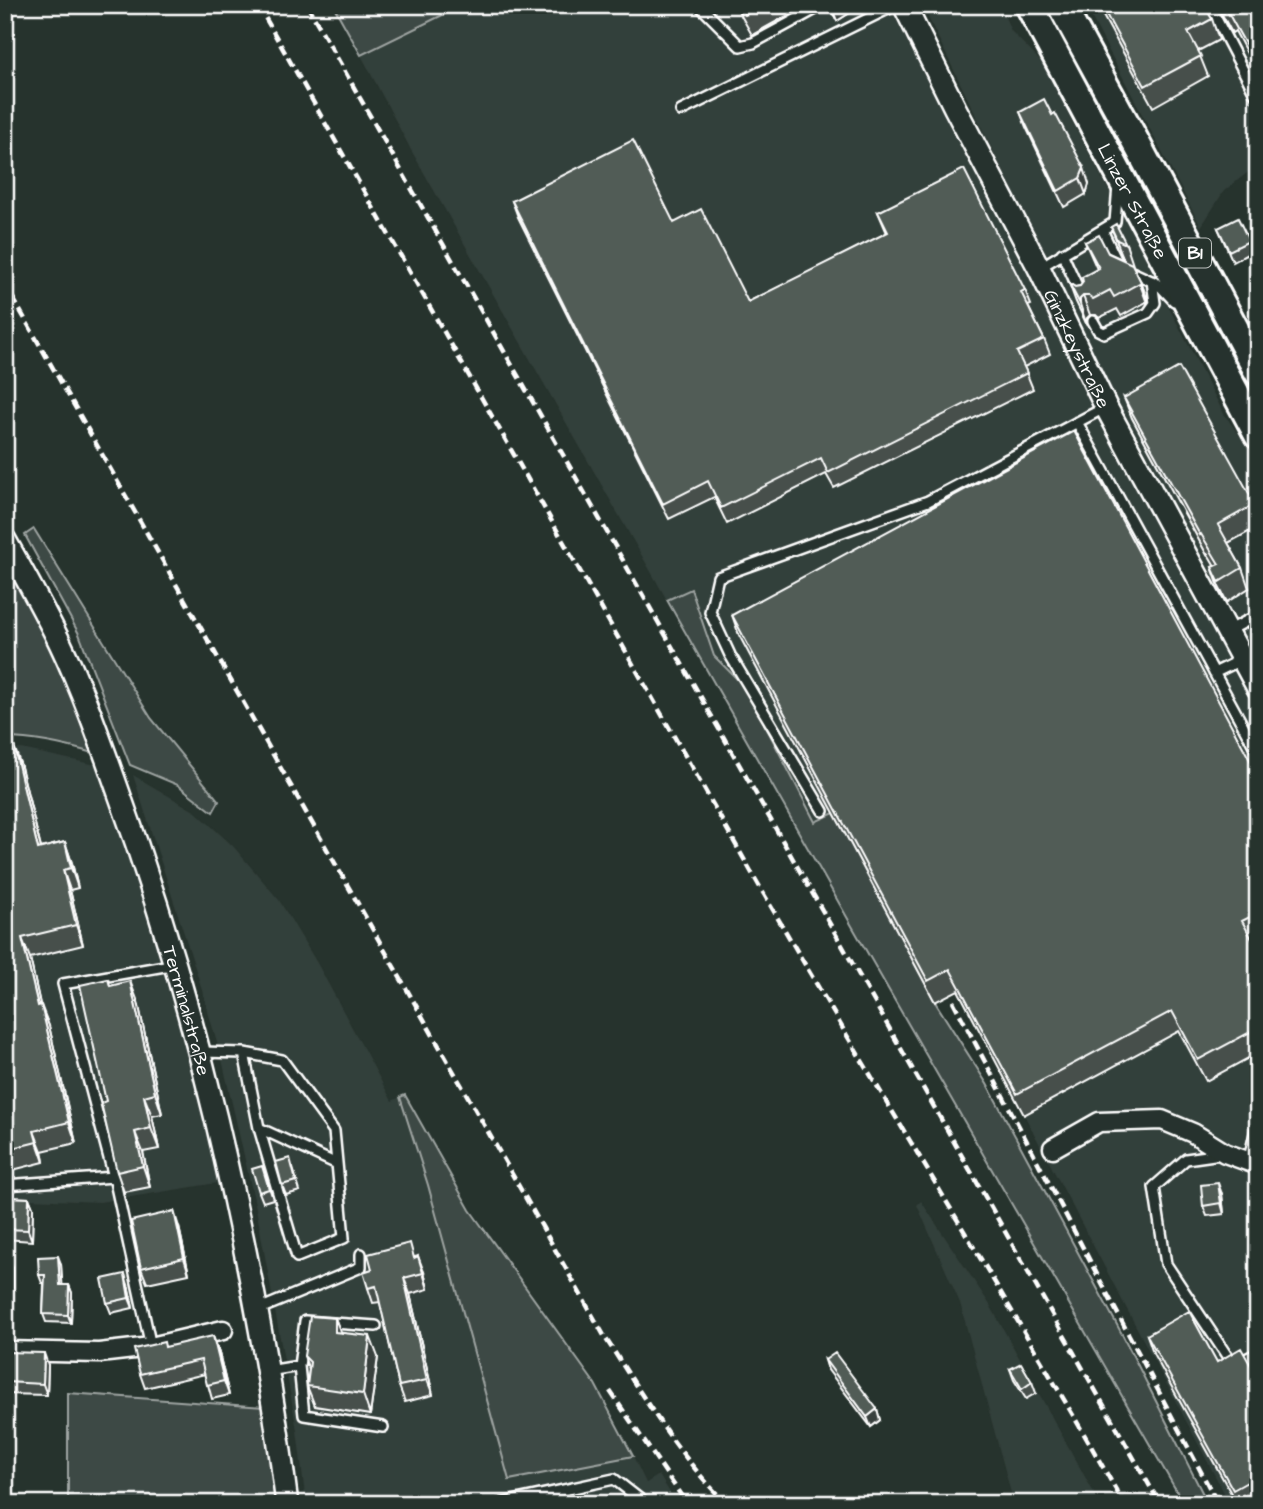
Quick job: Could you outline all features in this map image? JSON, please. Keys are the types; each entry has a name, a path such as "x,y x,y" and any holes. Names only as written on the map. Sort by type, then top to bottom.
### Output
{"main road":[{"name":"Linzer Straße","path":"1029,5 1258,435"},
{"name":"Linzer Straße","path":"1060,5 1258,372"}],"street":[{"name":"Ginzkeystraße","path":"904,5 1039,268 1105,407 1258,688"},
{"name":"Terminalstraße","path":"5,540 60,643 88,707 144,862 176,964 227,1166 257,1310 288,1504"},
{"path":"1053,1148 1099,1122 1162,1120 1193,1133 1225,1153 1253,1164"},
{"path":"5,1352 99,1353 151,1347 223,1330"}],"lane":[{"path":"699,5 740,46 753,43 823,5"},
{"path":"681,111 896,5"},
{"path":"1209,5 1258,99"},
{"path":"1039,268 1115,222 1119,173"},
{"path":"1102,230 1119,266 1158,284 1177,304 1190,307"},
{"path":"1062,253 1083,299"},
{"path":"1093,321 1098,330 1104,333 1148,313 1154,303 1152,281"},
{"path":"822,811 730,655 710,612 718,577 928,501 1105,407"},
{"path":"1077,422 1258,753"},
{"path":"1227,632 1258,615"},
{"path":"1214,673 1242,659"},
{"path":"151,1347 114,1177 63,984 176,964"},
{"path":"200,1052 244,1052 282,1060 334,1131 344,1238 297,1258 259,1128 244,1052"},
{"path":"259,1128 337,1164"},
{"path":"1253,1164 1258,1128"},
{"path":"1225,1153 1186,1158 1154,1187 1166,1264 1233,1365 1258,1353"},
{"path":"5,1185 114,1177"},
{"path":"257,1310 361,1267 360,1254"},
{"path":"376,1326 305,1321 299,1366 304,1415 383,1427"},
{"path":"268,1371 299,1366"},
{"path":"499,1504 614,1479 646,1504"}],"shaded area":[{"path":"333,5 463,5 361,55"},
{"path":"463,5 888,5 964,143 1088,396 1258,711 1258,1504 1230,1504 958,990 935,1002 835,814 815,823 746,688 714,656 691,590 667,600 411,150 361,55"},
{"path":"951,5 1000,5 1011,31 1053,74 1068,114 1109,191 1129,211 1159,268 1159,288 1224,414 1258,461 1258,659 1153,474 1092,355 928,17"},
{"path":"1085,5 1258,5 1258,186 1251,170 1224,191 1201,227"},
{"path":"34,529 151,718 219,801 213,812 178,785 130,765 79,634 25,535"},
{"path":"5,561 50,648 96,754 51,743 5,738"},
{"path":"691,589 714,656 746,688 815,822 834,813 935,1002 987,1084 1123,1336 1208,1504 1184,1504 667,600"},
{"path":"22,749 96,765 158,941 223,1182 100,1202 5,1198 5,750"},
{"path":"133,775 196,812 233,846 279,900 317,963 392,1101 400,1097 428,1185 509,1479 633,1456 646,1483 659,1475 677,1504 306,1504 297,1430 256,1208 223,1064"},
{"path":"405,1095 470,1210 595,1384 633,1456 509,1480 428,1185 400,1097"},
{"path":"921,1201 990,1305 1100,1504 1014,1504 960,1303 917,1205"},
{"path":"68,1393 265,1407 279,1504 68,1504"}],"building":[{"path":"739,5 762,5 745,15"},
{"path":"1101,5 1204,5 1212,19 1188,32 1201,56 1145,86"},
{"path":"1220,5 1258,5 1258,67 1227,11 1224,13"},
{"path":"1044,99 1052,115 1055,113 1084,168 1080,178 1058,191 1020,112"},
{"path":"633,140 674,223 701,209 748,302 888,232 878,212 964,169 1025,290 1021,292 1044,339 1017,352 1027,373 828,473 821,458 721,508 708,481 663,504 512,201"},
{"path":"1238,218 1249,241 1229,251 1218,228"},
{"path":"1116,224 1126,244 1117,240 1111,227"},
{"path":"1099,235 1108,253 1132,264 1141,282 1114,297 1110,290 1093,299 1083,296 1080,304 1069,283 1075,287 1080,286 1082,277 1099,268 1085,242"},
{"path":"1179,367 1255,504 1218,525 1242,568 1219,582 1212,567 1219,564 1124,398"},
{"path":"1074,431 1258,775 1258,913 1242,921 1258,950 1258,1028 1198,1060 1172,1011 1017,1094 950,969 928,981 732,615"},
{"path":"13,743 38,849 65,842 71,868 63,870 76,925 22,938 69,1122 34,1131 37,1142 5,1150 5,745"},
{"path":"108,979 110,986 130,981 155,1093 144,1096 151,1128 135,1132 143,1166 117,1172 101,1103 106,1101 80,985"},
{"path":"290,1158 296,1181 282,1185 276,1162"},
{"path":"262,1166 269,1189 259,1192 252,1169"},
{"path":"1258,1177 1258,1210 1251,1179"},
{"path":"1218,1183 1221,1203 1203,1206 1201,1185"},
{"path":"5,1197 29,1198 28,1230 5,1229"},
{"path":"174,1211 184,1258 141,1268 131,1221"},
{"path":"410,1243 414,1258 418,1256 423,1273 404,1278 427,1380 399,1386 376,1286 368,1288 363,1272 372,1269 368,1254"},
{"path":"58,1256 60,1285 69,1285 68,1315 43,1314 45,1275 39,1275 38,1257"},
{"path":"5,1257 9,1257 9,1281 5,1280"},
{"path":"125,1274 129,1298 107,1303 102,1279"},
{"path":"1189,1311 1217,1362 1241,1348 1258,1378 1258,1476 1233,1490 1147,1335"},
{"path":"310,1316 335,1318 335,1332 370,1336 363,1394 307,1386 310,1362 304,1356"},
{"path":"213,1336 224,1381 207,1385 201,1360 140,1374 134,1349 164,1342 165,1347"},
{"path":"5,1352 44,1353 43,1384 5,1382"},
{"path":"835,1353 877,1409 867,1417 825,1360"},
{"path":"1021,1363 1032,1382 1022,1389 1010,1369"}],"railway":[{"path":"258,5 765,896 1124,1504"},
{"path":"307,5 1160,1504"},
{"path":"5,284 606,1339 677,1446 727,1504"},
{"path":"953,1001 1218,1504"},
{"path":"610,1391 687,1504"}]}
